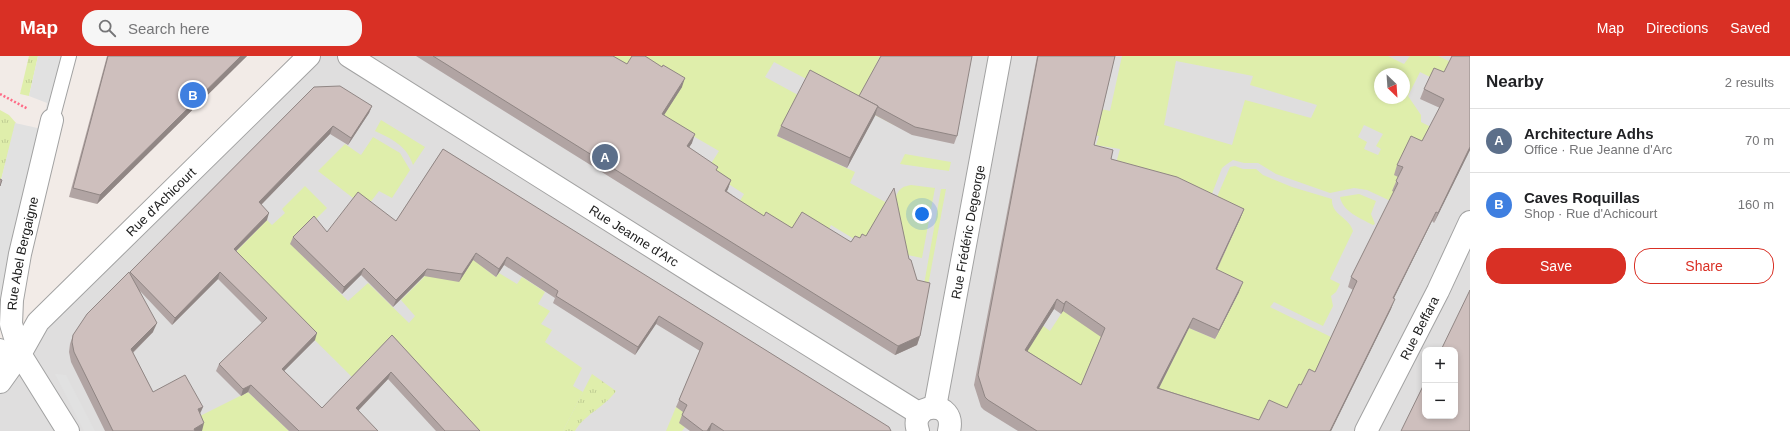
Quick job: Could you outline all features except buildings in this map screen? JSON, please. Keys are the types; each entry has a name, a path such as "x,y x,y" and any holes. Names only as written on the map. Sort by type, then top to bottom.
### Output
{"street":[{"name":"Rue d'Achicourt","path":"10,356 38,322 309,56"},
{"name":"Rue Jeanne d'Arc","path":"349,56 924,417 942,410 948,416 950,424 949,431"},
{"name":"Rue Frédéric Degeorge","path":"924,417 1000,56"},
{"name":"Rue Abel Bergaigne","path":"52,120 20,254 12,300 10,356 68,431"},
{"name":"Rue Beffara","path":"1366,431 1438,290 1470,222"},
{"path":"0,382 10,356"}],"lane":[{"path":"52,120 69,56"},
{"path":"0,346 10,356"}],"shaded area":[{"path":"38,56 69,56 12,300 0,298 0,184 15,123 42,129 47,103 29,96"},
{"path":"309,56 1470,56 1470,431 0,431 0,382 20,354"},
{"path":"55,374 66,375 95,431 84,431"}],"green space":[{"path":"29,56 38,56 29,96 20,94"},
{"path":"575,56 880,56 871,75 894,125 774,62 765,77 798,95 777,136 855,172 850,183 887,203 869,235 859,242 831,225 825,237 789,237 738,204 744,194 707,170 719,151 662,118 681,86 624,73"},
{"path":"1122,56 1388,56 1404,64 1410,56 1438,56 1451,62 1440,82 1420,72 1410,92 1410,68 1374,68 1374,104 1410,104 1410,99 1421,115 1421,122 1431,127 1413,164 1399,177 1399,195 1395,203 1367,190 1354,188 1330,193 1276,174 1258,163 1244,163 1233,160 1222,168 1208,204 1114,170 1120,149 1096,145 1099,136 1076,131 1101,109 1110,111","holes":["1176,61 1253,76 1250,85 1317,105 1311,118 1245,100 1232,145 1164,125","1364,125 1383,134 1376,146 1381,149 1378,155 1364,149 1367,142 1358,137"]},
{"path":"0,110 9,115 16,123 0,184"},
{"path":"381,120 425,147 413,165 403,148 393,140 375,131"},
{"path":"373,137 400,153 410,170 392,198 379,191 366,208 318,171 345,144 361,155"},
{"path":"905,154 951,162 949,171 900,164"},
{"path":"1235,166 1243,169 1256,169 1263,175 1292,187 1332,199 1334,209 1348,222 1353,231 1330,279 1340,284 1336,292 1331,296 1333,306 1323,326 1274,302 1270,307 1333,338 1312,382 1284,418 1255,430 1154,398 1189,328 1215,339 1239,292 1212,279 1240,219 1213,206 1230,167"},
{"path":"911,185 935,188 922,258 903,254 895,219 894,209 897,193 903,187"},
{"path":"305,186 327,208 291,244 348,301 368,283 409,323 415,316 401,300 437,264 481,250 485,269 496,277 499,273 517,284 522,277 545,292 538,304 550,311 541,324 552,330 545,342 582,368 573,386 583,392 563,431 470,431 390,342 354,379 231,257 267,220 272,225 285,213 282,209"},
{"path":"941,189 946,189 927,291 923,290"},
{"path":"1359,194 1376,201 1371,214 1375,224 1373,225 1348,211 1340,197"},
{"path":"1119,297 1080,398 1019,351 1038,322 1050,331 1063,311"},
{"path":"592,374 616,391 606,402 584,420 575,431 563,431"},
{"path":"248,392 289,431 200,431 194,419"},
{"path":"676,407 684,412 685,427 682,431 666,431"}],"place":[{"name":"Caves Roquillas","path":"193,95"},
{"name":"Architecture Adhs","path":"605,157"}]}
